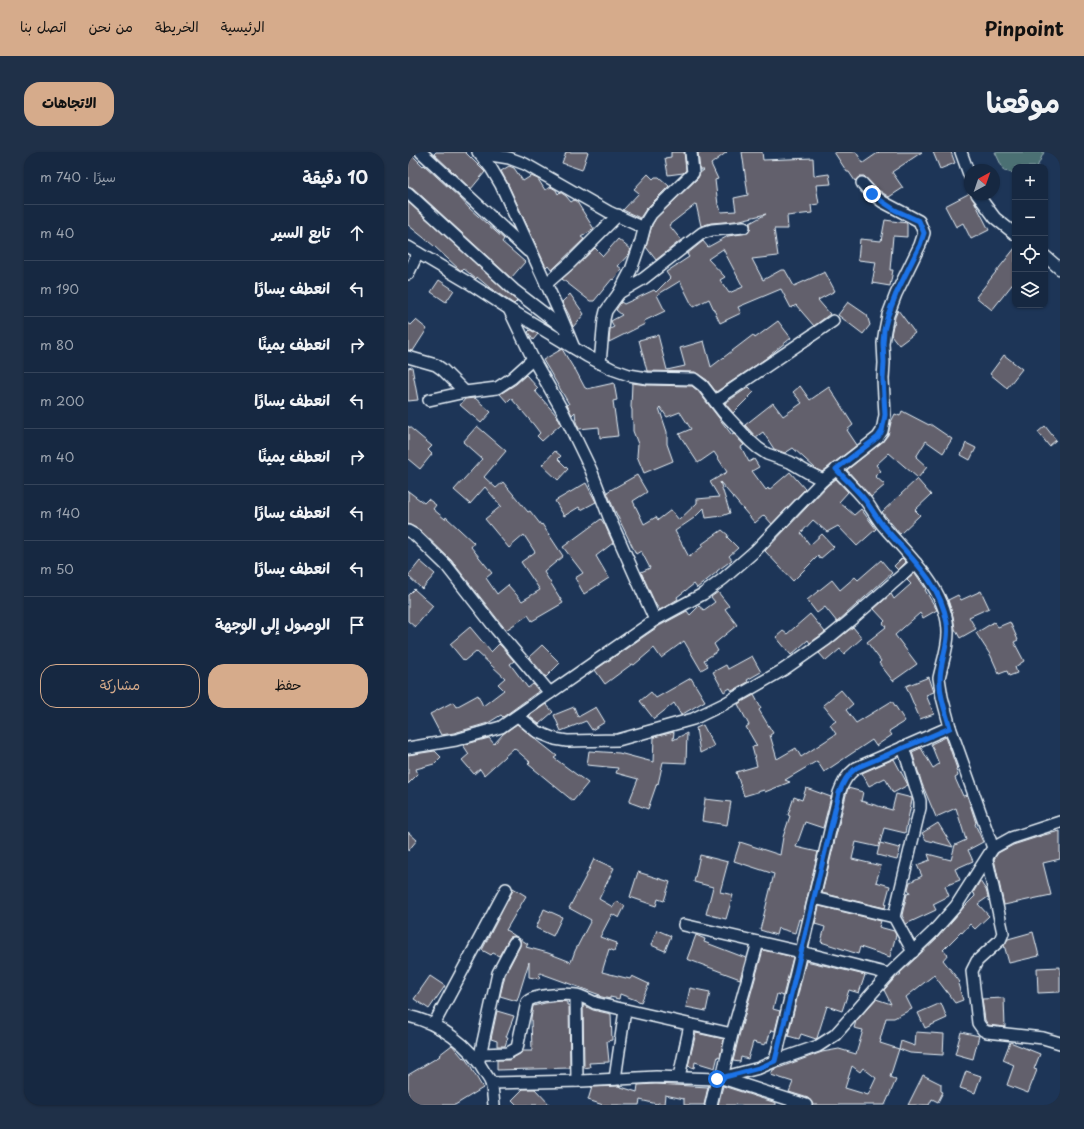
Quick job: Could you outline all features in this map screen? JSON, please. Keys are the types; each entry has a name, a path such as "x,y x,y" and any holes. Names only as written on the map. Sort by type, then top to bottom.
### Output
{"street":[{"path":"421,152 532,254"},
{"path":"600,362 606,311 618,293 637,253 644,228 651,214 693,173 691,152"},
{"path":"961,152 965,164"},
{"path":"478,153 491,168 501,185 574,348"},
{"path":"478,153 509,158 525,164 603,208 644,228"},
{"path":"409,745 456,740 501,727 655,620 704,594 755,551 823,480 878,437 882,431 885,415 883,379 884,330 896,294 920,245 924,233 919,221 883,202 872,194 862,183"},
{"path":"408,192 514,290 566,330"},
{"path":"982,200 995,218 1012,232"},
{"path":"546,284 569,264 618,215"},
{"path":"618,293 648,275 702,233 712,230 744,227"},
{"path":"408,274 413,250 574,348 600,362 629,374 647,378 694,379 703,386 723,412 750,442 767,454 790,462 823,480"},
{"path":"1048,259 1060,269"},
{"path":"509,309 562,410 591,470 609,517 655,620"},
{"path":"715,402 833,321"},
{"path":"408,357 436,365 465,392"},
{"path":"429,400 465,392 497,388 512,378 534,359"},
{"path":"836,469 865,500 883,526 916,563 936,591 947,621 948,633 940,678 942,696 950,728 993,848"},
{"path":"408,531 415,535 446,565 496,629 550,693"},
{"path":"518,716 536,731 555,739 567,741 618,740 693,719 737,697 783,670 826,640 916,563"},
{"path":"775,1061 839,793 845,780 856,768 950,728"},
{"path":"903,747 920,801 920,808 894,917 913,952"},
{"path":"492,1087 503,1083 679,1077 719,1078 759,1068 775,1061 807,1051 826,1042 835,1035 889,974 933,932 956,906 987,860 993,848 1011,838 1060,822"},
{"path":"987,860 1003,934 1000,940 977,961 971,974 978,1023 983,1030 987,1032 1043,1038 1060,1043"},
{"path":"434,1024 506,889"},
{"path":"814,898 894,917"},
{"path":"684,925 889,974"},
{"path":"711,1105 758,942"},
{"path":"479,1057 498,973 514,944"},
{"path":"479,1057 508,1052 517,1048 527,1002 536,997 565,995 576,996 595,1003 732,1034"},
{"path":"576,996 577,1081"},
{"path":"615,1079 625,1010"},
{"path":"408,1016 434,1024 479,1057 492,1087 494,1105"},
{"path":"679,1077 690,1025"},
{"path":"719,1078 806,1105"}],"green space":[{"path":"995,152 1044,152 1038,164 1012,164 1012,172 1004,171"}],"building":[{"path":"436,152 465,152 485,172 471,189 434,154"},
{"path":"566,152 588,152 582,170 562,163"},
{"path":"671,152 684,152 686,170 683,173 668,175 665,158 671,157"},
{"path":"698,152 727,152 711,164 718,179 715,180 718,205 721,212 736,211 734,198 748,195 742,152 762,152 763,160 813,158 814,176 829,174 831,184 816,185 819,204 811,205 812,213 787,216 788,229 774,229 778,256 752,259 763,280 781,270 785,270 794,286 825,272 835,291 818,300 830,314 814,326 796,305 791,308 781,289 738,307 741,313 720,323 709,299 693,307 680,281 657,295 665,311 644,321 645,324 609,342 610,329 614,327 611,321 622,315 616,310 621,302 624,304 654,290 656,292 670,278 666,272 689,257 687,254 703,241 708,247 728,236 748,233 750,230 750,223 766,214 736,221 711,223 701,226 696,204 669,225 681,240 656,260 646,247 652,225 656,218 698,178 700,173 704,170 700,170","holes":["723,249 743,287 729,293 720,280 725,277 708,259"]},
{"path":"834,152 856,152 863,163 879,152 922,152 892,172 903,188 889,197 877,189 864,176 860,176 855,181 849,172 847,172"},
{"path":"933,152 951,152 955,163 940,169"},
{"path":"412,155 504,239 502,242 525,262 511,278 413,188 408,186 408,159"},
{"path":"509,166 514,168 523,181 531,176 538,179 545,190 551,187 556,190 558,194 560,192 566,196 571,202 574,200 577,202 594,229 581,237 584,239 552,270 548,265 546,267 501,171"},
{"path":"648,174 653,179 655,177 659,177 669,186 646,209 640,218 623,210 639,193 634,189"},
{"path":"964,196 964,200 974,200 989,230 971,239 963,223 956,227 945,206"},
{"path":"408,202 517,301 514,304 490,288 477,277 476,279 464,269 462,271 460,270 408,225"},
{"path":"885,220 907,223 907,237 893,236 890,270 893,270 890,286 872,283 876,262 858,260 860,239 881,241"},
{"path":"618,239 631,250 618,266 622,269 594,301 590,301 562,279 595,248 603,256"},
{"path":"1012,252 1012,285 992,310 976,297"},
{"path":"439,280 454,290 446,302 431,292"},
{"path":"570,294 584,314 573,327 562,302"},
{"path":"848,302 867,315 870,325 863,334 838,315"},
{"path":"898,310 915,333 899,345 891,335"},
{"path":"416,320 427,329 413,351 408,350 408,323 411,325"},
{"path":"778,321 791,338 765,359 716,392 707,380 695,372 647,371 639,340 658,335 667,370 685,366 680,348 704,341 711,367 753,335 755,338"},
{"path":"530,330 538,334 533,340 528,332"},
{"path":"562,349 585,388 587,389 614,383 617,400 613,401 618,436 600,438 599,427 579,429 576,422 575,412 572,415 567,405 569,404 543,360"},
{"path":"1004,355 1022,369 1007,388 990,374"},
{"path":"412,367 418,400 408,401 408,368"},
{"path":"526,375 538,388 535,391 557,416 561,424 542,441 537,436 540,433 511,398 507,402 500,394 516,384"},
{"path":"632,383 647,385 692,386 698,391 732,435 734,434 744,445 741,447 749,462 754,459 759,467 752,471 766,490 768,488 769,490 790,472 805,489 772,524 764,515 755,523 720,482 730,513 722,516 706,518 704,508 694,518 675,531 689,557 703,546 702,544 722,530 738,548 729,556 732,560 697,588 694,584 677,597 678,599 660,610 656,605 641,572 650,568 641,551 636,554 607,492 637,475 647,492 633,501 644,524 656,517 658,520 671,510 679,520 697,503 697,499 719,497 710,482 727,472 714,452 698,463 679,434 691,429 680,412 667,417 660,407 659,408 667,432 667,444 673,461 644,473 637,456 638,444 633,431 631,407"},
{"path":"800,386 810,400 829,387 853,425 847,430 857,445 822,472 816,469 793,448 785,453 774,449 763,432 756,437 745,425 773,403 783,416 802,403 793,392"},
{"path":"749,387 754,392 733,413 725,403"},
{"path":"475,398 491,412 481,423 460,405 465,399"},
{"path":"902,411 929,425 930,424 952,439 943,453 926,441 916,457 927,467 918,478 889,453 876,465 881,471 875,476 885,485 871,497 847,470 882,442 888,435 891,422 895,414 900,416"},
{"path":"408,426 432,446 428,450 432,454 420,469 408,459"},
{"path":"477,426 506,451 484,477 496,488 503,482 528,512 530,511 541,525 542,524 563,556 544,572 563,603 532,621 528,615 506,630 451,560 420,530 408,524 408,491 424,503 428,499 436,505 433,509 445,519 446,517 474,543 471,547 492,573 486,578 497,594 508,585 522,601 540,590 521,562 535,552 524,535 509,548 485,519 501,506 485,487 470,504 454,490 482,459 463,442"},
{"path":"1045,426 1056,440 1049,446 1038,432"},
{"path":"966,443 976,448 970,460 961,455"},
{"path":"555,451 561,456 558,459 568,469 558,480 542,465"},
{"path":"836,479 848,492 839,502 854,515 861,509 876,529 857,546 838,526 827,532 813,520 801,533 810,545 822,534 834,547 820,559 818,556 793,581 765,551 828,485"},
{"path":"917,479 931,495 915,510 920,515 900,534 882,512"},
{"path":"586,483 596,502 581,510 579,507 564,516 555,501"},
{"path":"601,519 613,543 596,556 609,578 584,594 575,578 583,573 563,547"},
{"path":"902,558 906,562 898,570 894,566"},
{"path":"881,560 892,573 837,622 825,607 817,613 807,600 832,580 840,590 855,577 858,580"},
{"path":"420,561 435,574 422,589 408,576"},
{"path":"915,573 926,589 925,590 937,610 923,618 920,613 895,635 917,664 893,681 879,663 881,661 867,642 886,627 883,623 885,621 874,609 891,594 894,599 911,584 907,580"},
{"path":"414,589 433,606 415,627 408,621 408,595"},
{"path":"981,591 989,608 969,617 976,629 960,638 955,629 948,600 958,595 961,600"},
{"path":"718,592 729,606 725,609 737,625 714,644 718,651 704,660 708,666 701,670 684,641 661,658 654,648 634,665 632,664 605,684 595,670 659,626 687,611 690,615 699,606 704,610 715,602 711,597"},
{"path":"810,614 825,632 810,643 808,640 791,655 776,637 783,631 787,634"},
{"path":"994,622 998,627 1010,622 1018,640 1014,642 1024,661 1015,667 1017,673 1009,676 1007,671 999,674 991,656 976,633"},
{"path":"470,627 491,652 499,644 514,661 510,664 528,688 533,684 539,691 503,717 501,715 488,723 454,733 441,735 430,714 453,702 456,707 478,695 483,706 504,690 498,684 505,678 476,651 464,661 450,644"},
{"path":"853,627 862,638 844,654 840,649 826,661 819,653"},
{"path":"542,645 560,663 546,677 529,657"},
{"path":"752,656 761,672 747,680 748,682 732,691 730,688 724,692 713,672 726,665 728,669"},
{"path":"929,677 934,692 926,695 934,714 920,719 906,686"},
{"path":"691,678 705,701 681,715 674,703 654,719 640,701 651,692 656,698"},
{"path":"841,690 853,704 846,710 856,723 892,701 905,721 889,731 892,735 876,746 872,740 824,772 817,761 785,780 790,782 765,792 764,790 744,796 736,772 757,766 752,747 757,746 746,727 749,725 738,704 754,695 761,708 759,710 773,733 770,735 777,759 796,748 801,757 836,734 830,725 836,721 823,705"},
{"path":"546,704 553,712 539,724 529,716"},
{"path":"574,707 578,717 596,707 605,722 592,730 586,721 561,731 554,715"},
{"path":"517,724 557,756 554,758 588,783 573,801 528,764 530,762 514,748 484,775 480,769 474,774 462,760 469,754 463,745 489,738 494,744 503,734"},
{"path":"703,725 714,746 700,753 696,728"},
{"path":"674,732 673,740 687,733 686,763 663,762 658,784 657,783 648,809 629,802 638,779 616,773 618,768 587,765 589,751 619,753 653,762 654,737"},
{"path":"946,737 957,769 958,776 955,778 963,796 967,795 976,823 975,824 983,842 968,850 973,861 955,869 960,880 945,886 949,896 933,904 936,910 906,924 902,915 907,894 910,893 908,889 910,882 922,876 917,865 930,860 928,854 951,860 955,845 966,840 956,808 936,817 922,784 912,752 921,748 933,768 939,764 931,744"},
{"path":"435,751 441,757 434,764 416,769 418,774 408,784 408,755"},
{"path":"894,759 908,785 893,793 885,778 869,786 862,773"},
{"path":"806,788 831,797 823,828 805,822 796,847 818,852 802,920 799,919 795,933 778,928 776,935 760,930 774,874 734,861 740,842 780,855 783,837 790,816 788,815 794,797 802,800"},
{"path":"848,788 863,792 861,801 892,810 896,794 912,798 905,833 884,828 879,847 856,842 852,859 881,866 876,882 890,886 885,908 822,893"},
{"path":"705,799 731,802 727,825 702,821"},
{"path":"938,823 953,847 926,840 922,833"},
{"path":"1060,831 1060,859 1043,863 1051,895 1004,905 994,859 998,853 1013,845"},
{"path":"408,832 417,840 408,851"},
{"path":"880,843 899,848 901,846 897,860 877,855"},
{"path":"700,855 728,862 720,892 733,895 726,919 706,914 713,887 694,882"},
{"path":"594,859 614,868 599,899 613,907 616,901 625,906 619,918 612,914 600,937 617,943 614,951 609,949 602,972 630,979 632,976 649,984 641,1002 620,994 619,999 596,996 600,995 540,973 539,979 529,977 529,962 517,1001 500,996 505,975 520,946 520,940 514,936 510,937 499,956 493,953 491,955 482,950 513,888 526,896 506,930 528,944 526,947 548,953 571,962 591,920 569,908"},
{"path":"638,872 670,882 664,901 658,899 656,906 630,897"},
{"path":"980,881 986,890 988,897 978,904 989,916 975,929 970,924 943,950 948,954 943,960 960,982 958,984 963,1000 955,1003 934,975 906,997 912,1009 894,1018 886,1018 880,1043 899,1049 890,1077 896,1080 885,1105 813,1105 808,1098 789,1092 793,1082 771,1075 773,1070 822,1052 839,1049 856,1054 863,1030 854,1028 856,1021 876,999 891,1004 884,990 938,937 975,896 973,893","holes":["852,1066 860,1072 863,1068 876,1078 868,1095 845,1088"]},
{"path":"819,906 881,921 879,927 894,931 896,935 890,957 860,947 858,954 821,942 825,927 815,924"},
{"path":"544,909 562,917 553,936 536,928"},
{"path":"657,930 671,936 665,951 651,945"},
{"path":"1033,932 1039,956 1009,963 1004,945 1008,939"},
{"path":"696,935 705,939 704,942 746,958 740,979 687,959"},
{"path":"763,950 793,957 783,996 777,994 773,1009 780,1011 775,1031 771,1030 765,1045 753,1042 748,1059 741,1057 740,1062 733,1061 739,1036"},
{"path":"806,961 865,975 859,993 849,990 842,1011 827,1006 816,1039 801,1034 799,1039 788,1036"},
{"path":"1060,967 1060,992 1038,993 1037,968"},
{"path":"430,976 445,986 429,1009 414,999"},
{"path":"690,988 710,992 706,1011 686,1007"},
{"path":"1004,998 1005,1027 988,1025 985,1020 982,999"},
{"path":"561,1001 567,1002 567,1005 569,1005 570,1068 497,1070 497,1060 509,1060 523,1051 532,1051 531,1018 533,1006"},
{"path":"941,1003 947,1018 925,1028 918,1013"},
{"path":"583,1005 593,1010 611,1014 612,1040 607,1041 609,1062 589,1063 590,1067 584,1068"},
{"path":"497,1011 514,1016 506,1037 508,1037 505,1046 497,1046 497,1041 491,1039"},
{"path":"916,1032 944,1034 943,1055 910,1053 899,1049 901,1041 915,1046"},
{"path":"961,1032 979,1036 973,1059 955,1054"},
{"path":"696,1033 724,1039 720,1057 718,1056 715,1068 695,1062 694,1068 688,1066"},
{"path":"1010,1042 1040,1054 1034,1069 1037,1070 1028,1093 1007,1085 1014,1065 1003,1060"},
{"path":"452,1045 472,1068 483,1088 455,1105 408,1105 408,1075 440,1056 439,1055"},
{"path":"966,1071 981,1076 975,1093 960,1088"},
{"path":"923,1075 941,1084 941,1091 943,1092 938,1102 932,1099 929,1105 908,1105"},
{"path":"656,1084 708,1087 704,1105 684,1105 684,1099 665,1095 664,1104 640,1100 639,1105 603,1105 588,1100 592,1087 618,1086 637,1092 638,1085"},
{"path":"723,1086 776,1103 776,1105 718,1105"},
{"path":"523,1089 535,1089 550,1105 517,1105 512,1100"}],"route":[{"path":"717,1079 759,1068 775,1061 834,813 839,793 845,780 856,768 950,728 940,686 948,633 947,621 936,591 916,563 883,526 865,500 836,469 878,437 882,431 885,415 883,379 884,330 896,294 915,257 924,233 919,221 911,216 895,210 872,194"}]}
